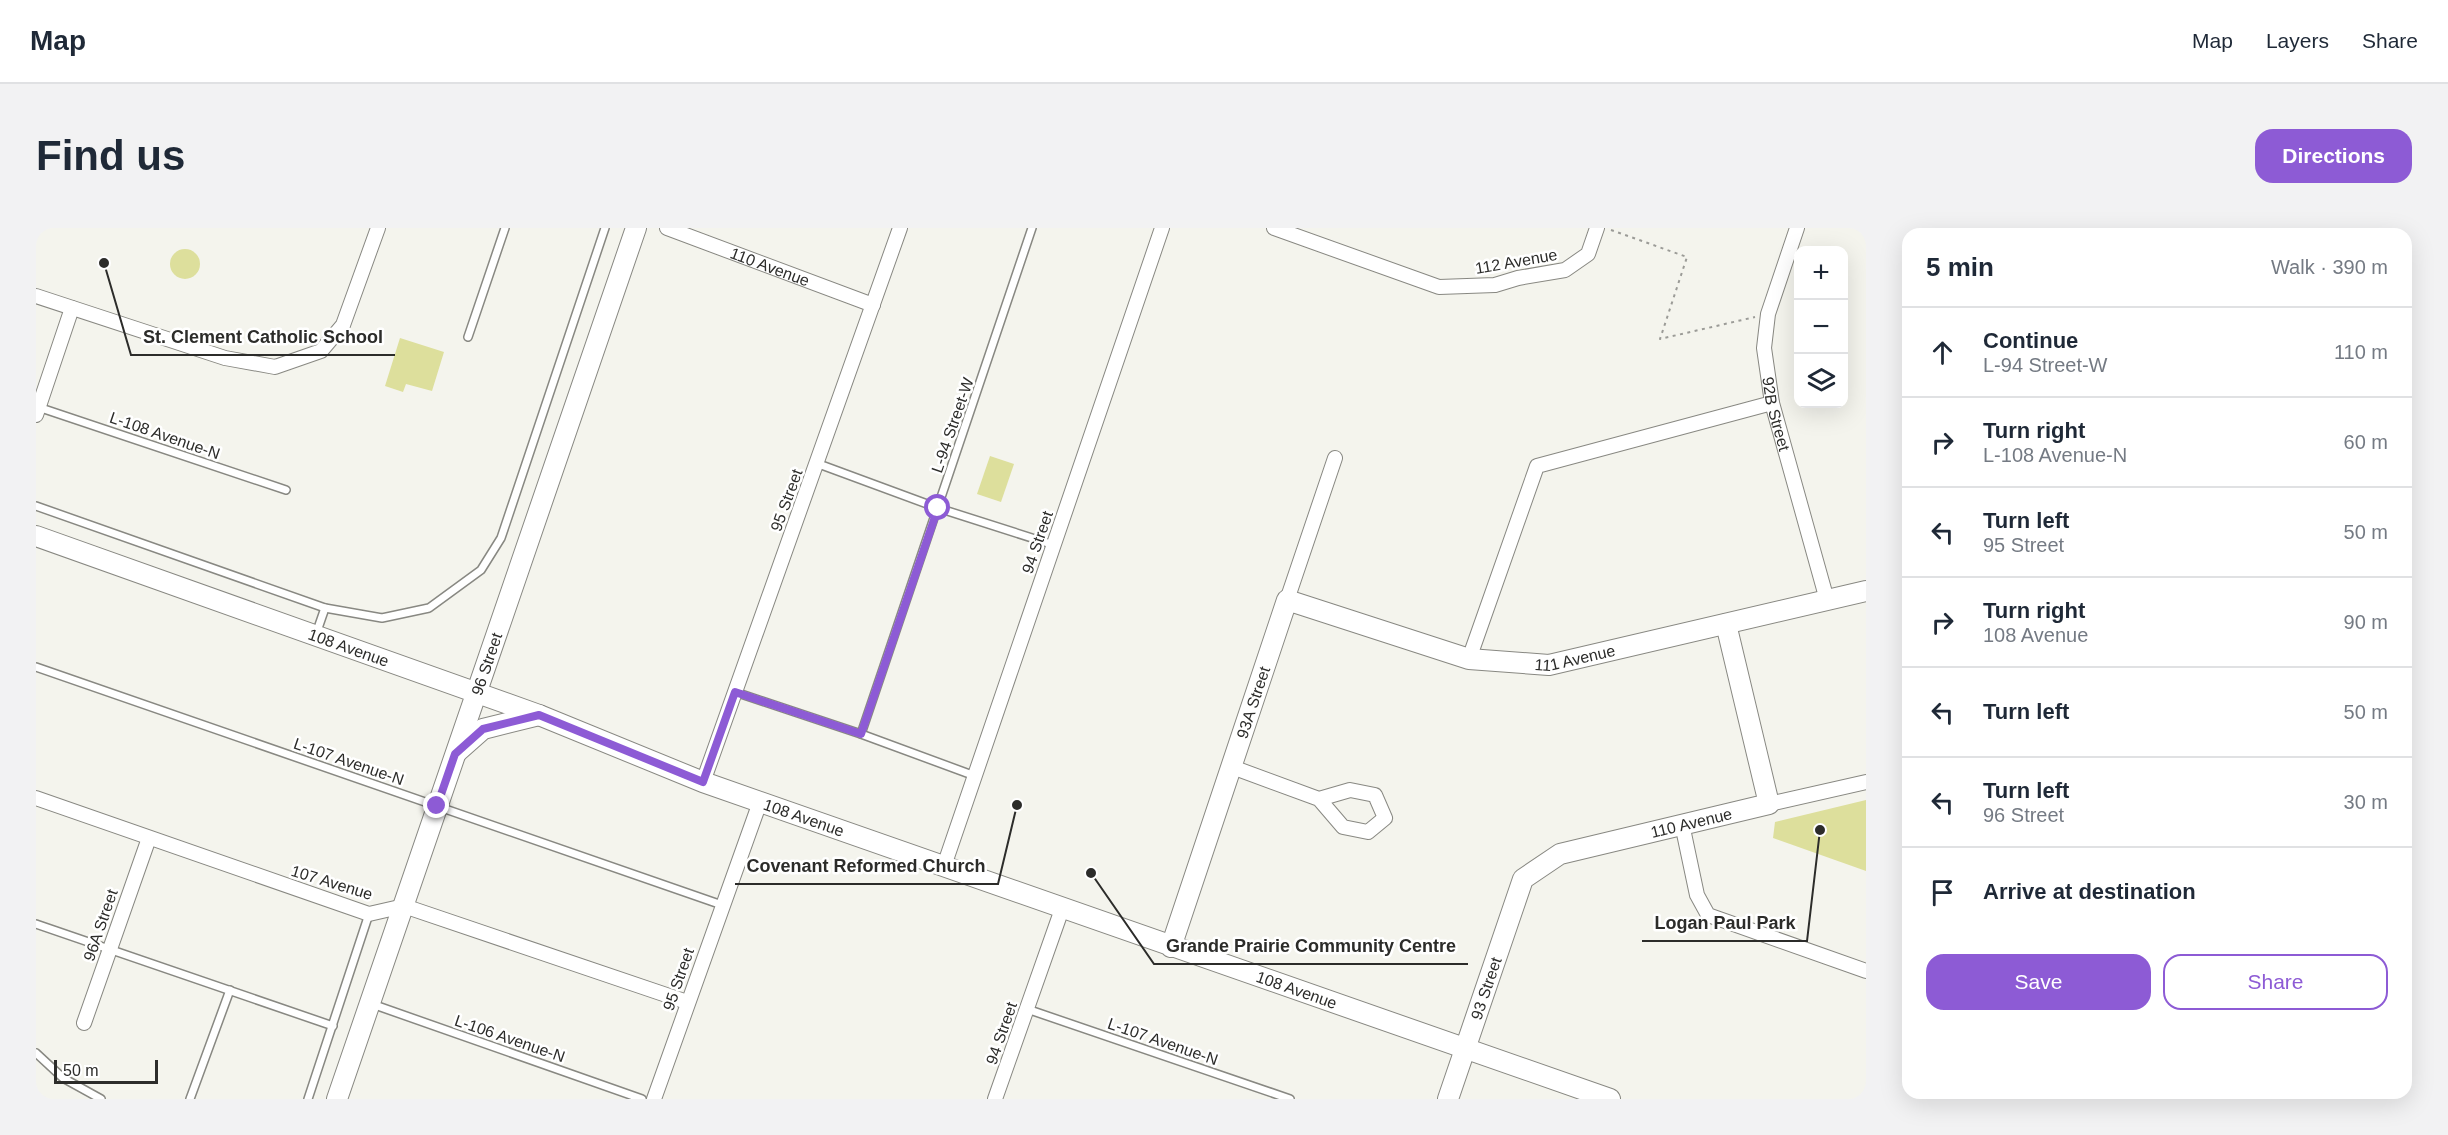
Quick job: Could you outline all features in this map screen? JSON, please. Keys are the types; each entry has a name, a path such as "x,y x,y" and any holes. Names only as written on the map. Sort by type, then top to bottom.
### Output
{"street":[{"path":"36,296 225,358 275,367 321,351 343,325 378,228"},
{"name":"96 Street","path":"339,1098 636,228"},
{"name":"110 Avenue","path":"667,228 873,305"},
{"name":"95 Street","path":"703,782 900,228"},
{"name":"94 Street","path":"944,866 1162,228"},
{"name":"112 Avenue","path":"1274,228 1439,287 1495,285 1566,270 1588,254 1597,228"},
{"name":"92B Street","path":"1797,228 1768,314 1764,348 1772,404 1827,600"},
{"path":"37,409 72,308"},
{"path":"1469,659 1537,466 1772,404"},
{"name":"93A Street","path":"1170,947 1335,458"},
{"name":"108 Avenue","path":"36,537 316,634 539,715 703,782 1610,1099"},
{"name":"111 Avenue","path":"1287,600 1469,659 1549,665 1866,591"},
{"path":"1726,624 1770,804"},
{"path":"455,754 483,729 539,715"},
{"path":"1232,767 1319,799"},
{"name":"110 Avenue","path":"1523,879 1560,854 1866,782"},
{"name":"107 Avenue","path":"36,798 369,914 404,906"},
{"name":"95 Street","path":"654,1099 760,802"},
{"path":"1682,824 1697,895 1708,915 1866,971"},
{"name":"96A Street","path":"84,1023 149,838"},
{"name":"93 Street","path":"1448,1099 1523,879"},
{"path":"404,906 687,1002"},
{"name":"94 Street","path":"995,1099 1062,909"}],"lane":[{"path":"468,337 505,228"},
{"path":"316,634 325,608 382,618 429,608 481,570 501,538 606,228"},
{"name":"L-94 Street-W","path":"861,734 1032,228"},
{"name":"L-108 Avenue-N","path":"37,409 286,490"},
{"path":"816,463 938,508 1054,545"},
{"name":"108 Avenue","path":"36,507 325,608"},
{"name":"L-107 Avenue-N","path":"36,667 722,905"},
{"path":"735,692 861,734 975,776"},
{"path":"308,1099 369,914"},
{"path":"36,924 333,1026"},
{"path":"190,1099 230,990"},
{"name":"L-106 Avenue-N","path":"370,1003 642,1099"},
{"name":"L-107 Avenue-N","path":"1027,1009 1290,1099"},
{"path":"36,1053 63,1078 101,1099"}],"path":[{"path":"1606,228 1687,257 1660,339 1768,314"}],"green space":[{"path":"185,249 195,254 200,264 195,274 185,279 175,274 170,264 175,254"},
{"path":"400,338 444,352 432,391 406,384 403,392 385,386"},
{"path":"990,456 1014,464 1001,502 977,494"},
{"path":"1866,800 1866,871 1773,838 1775,822"}],"place":[{"name":"St. Clement Catholic School","path":"104,263"},
{"name":"Covenant Reformed Church","path":"1017,805"},
{"name":"Logan Paul Park","path":"1820,830"},
{"name":"Grande Prairie Community Centre","path":"1091,873"}],"route":[{"path":"437,806 455,754 483,729 539,715 703,782 735,692 861,734 938,508"}]}
